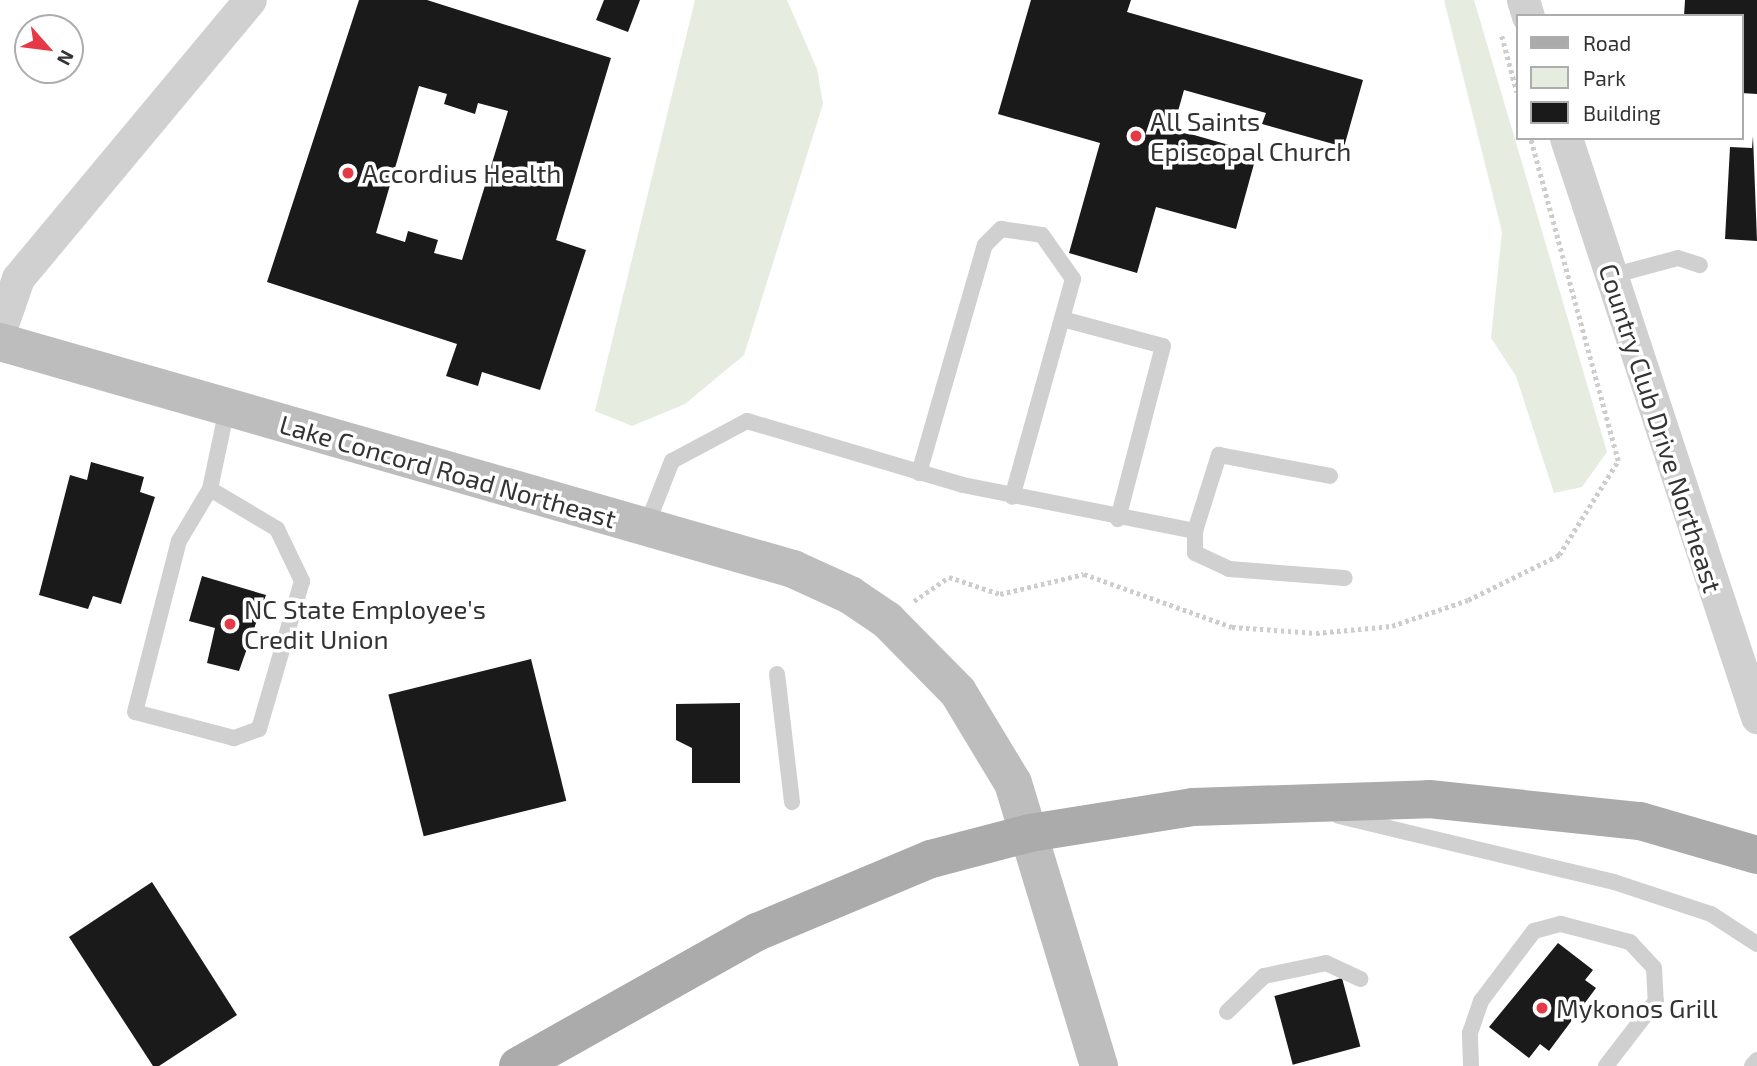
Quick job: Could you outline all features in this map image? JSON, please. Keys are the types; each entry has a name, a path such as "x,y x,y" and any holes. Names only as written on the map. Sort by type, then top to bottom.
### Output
{"main road":[{"name":"Lake Concord Road Northeast","path":"0,342 793,569 887,620 958,692 1013,783 1099,1066"},
{"path":"518,1066 757,932 931,859 1030,833 1193,807 1429,799 1530,807 1640,821 1757,853"}],"street":[{"path":"0,330 18,278 250,0"},
{"name":"Country Club Drive Northeast","path":"1567,140 1757,717"}],"lane":[{"path":"919,473 985,245 1001,229 1042,235 1058,251 1073,279 1066,320 1012,497"},
{"path":"1611,276 1678,258 1700,265"},
{"path":"1066,320 1163,346 1118,519"},
{"path":"210,489 277,529 302,581 260,730 234,738 135,712 179,541 210,489 227,408"},
{"path":"646,527 672,461 747,421 919,473 1012,497 1118,519 1195,531"},
{"path":"1330,476 1219,455 1195,531 1195,553 1229,569 1345,578"},
{"path":"777,674 792,802"},
{"path":"1286,803 1614,882 1711,914 1757,944"},
{"path":"1471,1066 1470,1033 1481,1001 1534,932 1562,924 1630,942 1654,968 1656,1001 1606,1066"},
{"path":"1227,1012 1264,976 1326,962 1361,979"},
{"path":"1752,1066 1757,1060"}],"path":[{"path":"1513,21 1516,74"},
{"path":"887,620 949,577 1000,594 1084,574 1233,627 1329,632 1392,626 1468,600 1559,555 1618,460 1531,140"}],"green space":[{"path":"695,0 787,0 817,69 823,104 744,355 685,404 632,426 595,411"},
{"path":"1444,0 1474,0 1607,452 1582,487 1554,493 1516,376 1491,338 1502,232"}],"building":[{"name":"Accordius Health","path":"359,0 427,0 611,58 556,240 586,250 540,390 482,372 478,386 446,376 457,344 267,282","holes":["419,86 447,94 444,104 475,114 478,103 508,111 462,260 434,253 438,240 408,231 405,242 376,233"]},
{"path":"604,0 640,0 628,32 596,20"},
{"name":"All Saints Episcopal Church","path":"1031,0 1131,0 1127,12 1363,80 1344,147 1262,124 1266,113 1184,90 1173,129 1257,153 1236,229 1156,207 1137,273 1069,253 1100,143 998,114"},
{"path":"1685,0 1757,0 1757,94 1743,93 1743,14 1684,14"},
{"path":"1753,136 1757,241 1725,239 1730,147 1752,148"},
{"path":"91,462 144,477 140,492 155,497 121,604 93,596 88,609 39,595 70,475 87,480"},
{"name":"NC State Employee's Credit Union","path":"202,576 266,595 239,671 207,663 215,628 189,621"},
{"path":"531,659 566,801 424,836 388,695"},
{"path":"740,703 740,783 692,783 692,748 676,740 676,704"},
{"path":"152,882 237,1015 159,1066 153,1066 69,937"},
{"name":"Mykonos Grill","path":"1558,943 1593,970 1585,980 1596,988 1549,1051 1540,1044 1529,1058 1489,1027"},
{"path":"1342,978 1360,1047 1293,1065 1274,996"}],"place":[{"name":"All Saints Episcopal Church","path":"1136,136"},
{"name":"Accordius Health","path":"348,173"},
{"name":"NC State Employee's Credit Union","path":"230,624"},
{"name":"Mykonos Grill","path":"1542,1008"}]}
